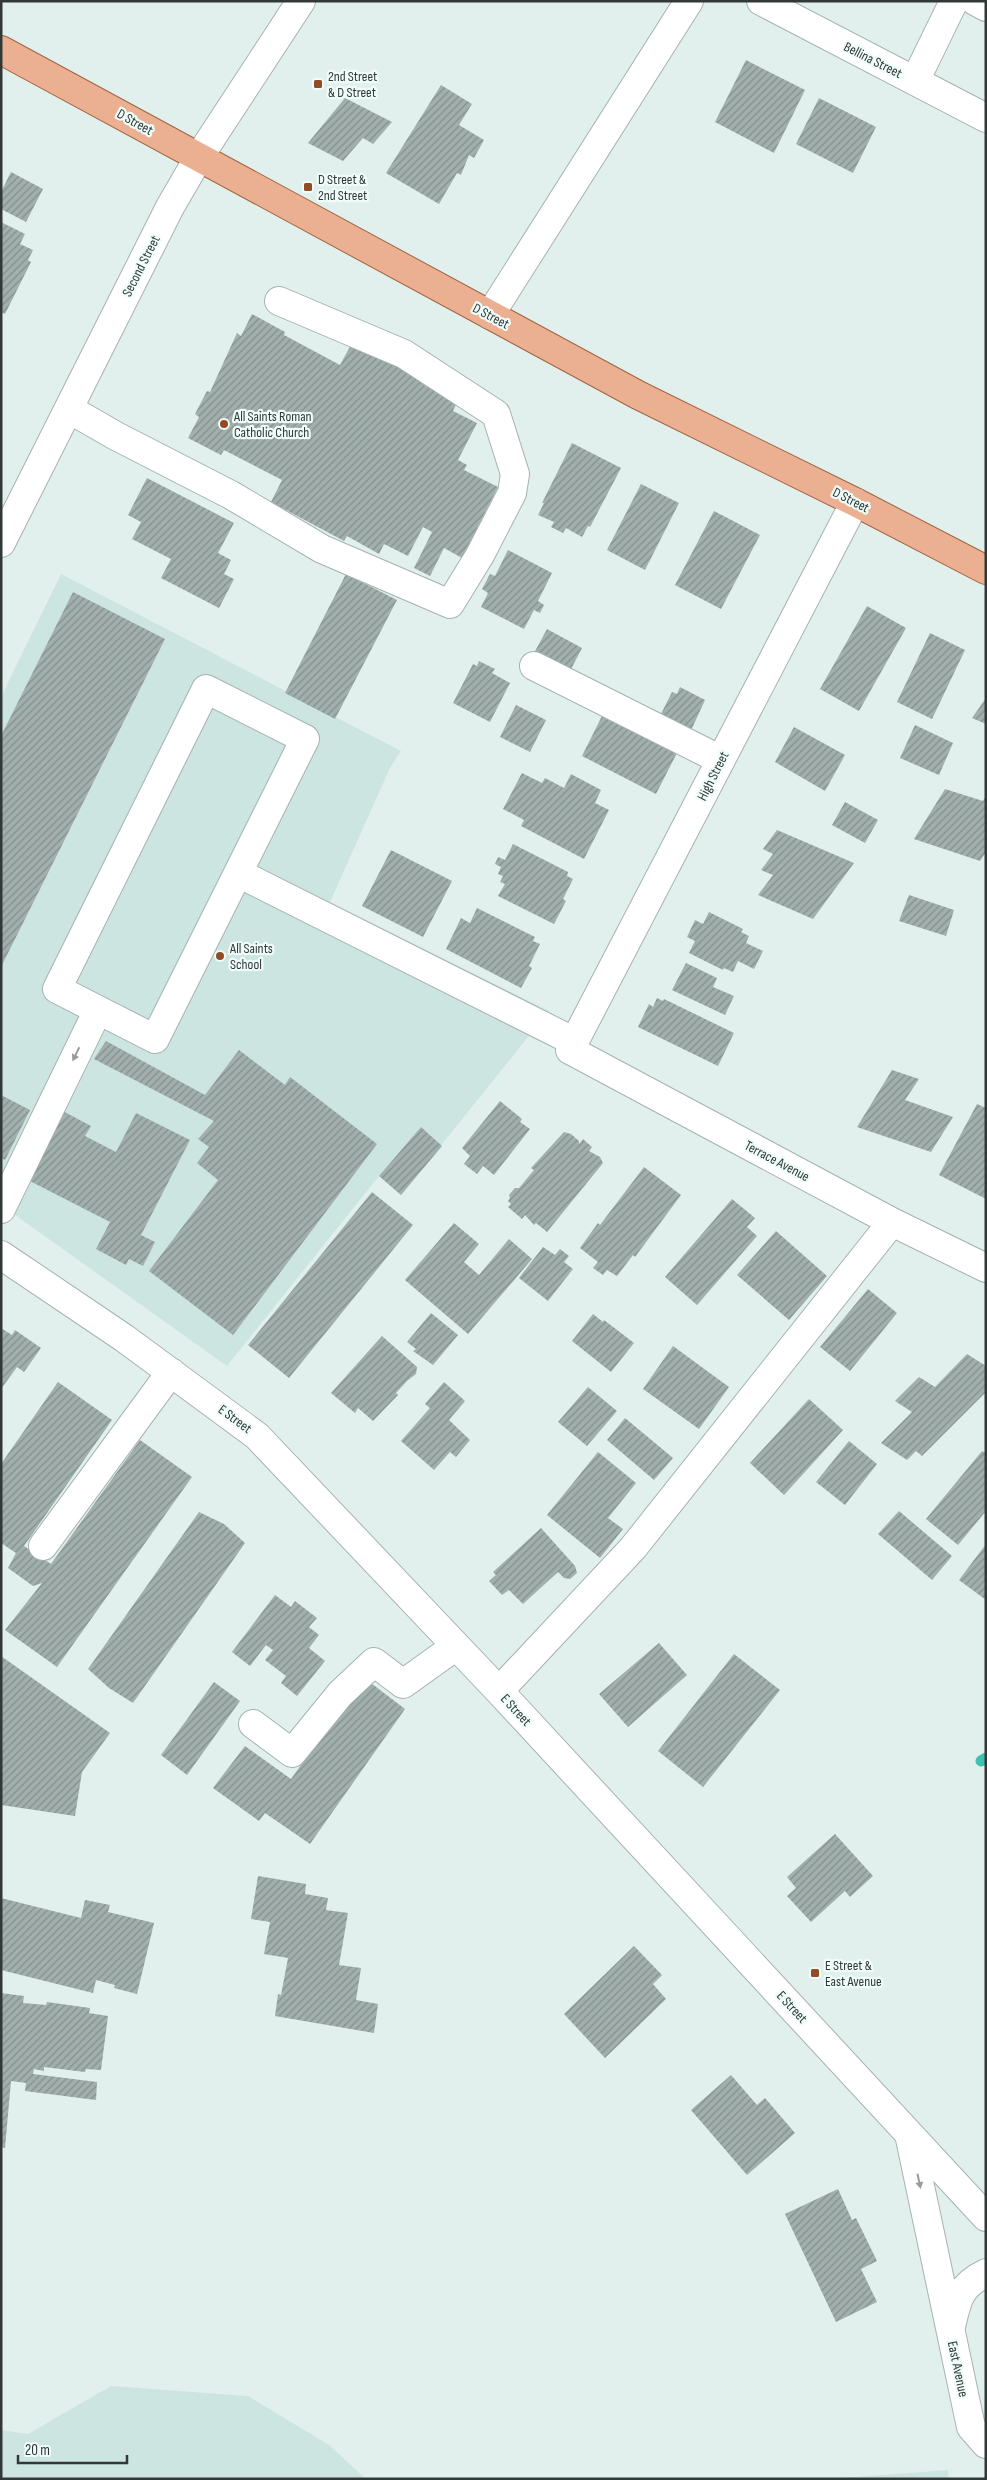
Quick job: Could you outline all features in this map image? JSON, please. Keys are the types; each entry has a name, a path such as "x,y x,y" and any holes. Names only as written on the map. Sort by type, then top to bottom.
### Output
{"main road":[{"name":"D Street","path":"1,50 638,395 855,502 986,570"}],"street":[{"name":"Second Street","path":"1,543 170,207 199,157 300,1"},
{"path":"490,315 689,1"},
{"name":"Bellina Street","path":"761,1 986,118"},
{"path":"914,81 954,1"},
{"path":"975,1 986,7"},
{"path":"69,409 116,436 231,495 322,549 450,604 480,554 512,493 515,474 496,414 404,354 279,301"},
{"name":"High Street","path":"573,1046 855,502"},
{"path":"534,666 721,760"},
{"path":"206,689 305,739 238,873 156,1039 57,990 206,689"},
{"name":"Terrace Avenue","path":"238,873 573,1046 892,1222 986,1268"},
{"path":"1,1209 98,1010"},
{"path":"499,1691 633,1548 892,1222"},
{"name":"E Street","path":"1,1254 124,1338 257,1436 499,1691 986,2217"},
{"path":"43,1546 171,1372"},
{"path":"253,1724 292,1753 340,1694 374,1662 403,1684 456,1646"},
{"path":"909,2133 950,2330"},
{"name":"East Avenue","path":"986,2273 976,2278 959,2294 950,2330 970,2427 986,2444"}],"shaded area":[{"name":"All Saints School","path":"61,574 401,751 390,768 330,902 549,1011 401,1195 379,1176 227,1366 1,1205 1,697"},
{"path":"111,2386 248,2396 329,2445 366,2479 1,2479 1,2430 28,2434"},
{"path":"948,2470 949,2479 830,2479"}],"building":[{"path":"746,60 805,90 774,153 715,122"},
{"path":"441,85 472,104 459,125 484,140 474,158 469,155 461,175 457,173 439,204 386,173"},
{"path":"345,98 392,122 373,144 363,138 343,161 308,143"},
{"path":"819,98 876,127 853,173 796,144"},
{"path":"11,172 43,189 26,222 1,209 1,192"},
{"path":"1,222 25,234 20,244 33,250 28,260 31,262 5,314 1,312"},
{"path":"252,314 285,332 284,335 340,365 352,343 426,381 424,385 457,402 453,411 477,423 458,460 467,465 464,470 498,487 462,558 444,548 430,576 414,568 432,532 423,527 408,556 384,544 379,554 347,536 344,541 271,502 282,480 224,450 221,455 188,438 199,417 195,414 207,391 210,392 237,333 241,336"},
{"path":"572,443 621,468 590,527 588,526 582,537 566,528 563,533 551,527 554,522 538,515 544,503 542,503"},
{"path":"147,478 234,523 218,553 231,560 224,574 234,579 219,608 161,578 171,559 132,539 141,522 128,515"},
{"path":"641,484 679,503 645,570 607,550"},
{"path":"714,511 760,535 721,609 675,585"},
{"path":"508,550 552,573 538,601 544,605 540,613 534,610 524,629 481,607 488,593 482,589 490,574 495,576"},
{"path":"346,574 397,600 335,719 285,693"},
{"path":"73,592 165,639 1,967 1,736"},
{"path":"867,606 906,628 859,711 820,689"},
{"path":"547,629 582,648 569,673 533,655"},
{"path":"930,633 965,650 932,719 897,702"},
{"path":"479,661 495,669 492,673 510,683 490,722 453,703 473,664 477,666"},
{"path":"680,687 705,700 688,737 657,722 672,692 677,694"},
{"path":"986,698 986,724 972,718"},
{"path":"516,705 546,720 530,752 500,737"},
{"path":"605,710 679,749 656,794 582,756"},
{"path":"915,725 953,743 939,775 900,758"},
{"path":"794,727 845,755 825,791 775,762"},
{"path":"522,773 542,783 545,778 564,788 571,774 601,790 595,803 609,810 584,859 521,826 524,820 503,809"},
{"path":"945,789 983,801 986,796 986,852 980,861 914,839"},
{"path":"845,802 878,820 865,843 832,825"},
{"path":"777,830 854,863 813,919 758,895 773,875 761,870 773,854 763,849"},
{"path":"513,844 568,872 567,876 573,879 563,899 566,901 554,924 498,896 505,884 500,882 503,876 498,874 501,867 495,864 498,857 505,860"},
{"path":"391,850 452,881 423,937 362,906"},
{"path":"909,895 954,910 946,936 899,921"},
{"path":"477,908 535,937 533,941 540,944 529,966 532,968 521,988 446,949 461,918 470,923"},
{"path":"709,912 743,929 741,932 749,936 746,943 763,951 754,969 738,961 733,972 724,968 723,970 689,953 695,941 687,937 695,920 703,924"},
{"path":"686,963 717,978 713,987 734,996 725,1015 672,990"},
{"path":"657,998 663,1001 664,999 734,1033 718,1066 638,1027 649,1004 653,1007"},
{"path":"106,1041 205,1095 239,1050 285,1085 290,1077 377,1144 233,1335 149,1271 218,1180 197,1163 209,1147 198,1139 214,1121 94,1059"},
{"path":"892,1070 919,1079 905,1100 953,1117 931,1152 857,1127"},
{"path":"1,1095 30,1110 5,1160 1,1158"},
{"path":"500,1101 522,1119 520,1122 530,1129 494,1175 483,1166 477,1174 464,1164 470,1156 462,1148"},
{"path":"977,1104 986,1108 986,1199 939,1175"},
{"path":"61,1110 91,1126 85,1136 116,1152 136,1113 190,1140 141,1235 155,1242 143,1266 129,1259 126,1265 96,1249 110,1222 26,1179"},
{"path":"421,1127 442,1146 401,1195 379,1176"},
{"path":"564,1132 571,1134 579,1141 579,1144 583,1139 592,1147 589,1151 600,1157 603,1163 547,1232 536,1223 534,1225 525,1215 522,1219 508,1207 511,1204 508,1201 509,1195 515,1188 519,1188 534,1170 531,1168"},
{"path":"644,1167 681,1195 635,1257 633,1255 617,1276 607,1270 603,1275 593,1268 598,1262 580,1248"},
{"path":"372,1192 413,1225 289,1378 248,1345"},
{"path":"732,1199 755,1218 747,1227 757,1236 697,1305 665,1277"},
{"path":"454,1223 479,1244 464,1262 479,1275 509,1239 532,1259 468,1334 405,1280"},
{"path":"776,1231 827,1276 789,1320 737,1275"},
{"path":"543,1247 555,1255 560,1249 569,1256 564,1262 573,1269 548,1301 519,1278"},
{"path":"868,1289 897,1313 850,1371 820,1347"},
{"path":"431,1313 458,1335 433,1365 413,1351 416,1349 407,1342"},
{"path":"593,1314 634,1343 611,1372 572,1341"},
{"path":"1,1328 12,1335 15,1330 41,1348 24,1372 17,1367 1,1389"},
{"path":"382,1336 417,1367 416,1374 396,1393 398,1395 373,1421 358,1408 355,1413 331,1393"},
{"path":"673,1346 729,1387 699,1429 643,1389"},
{"path":"967,1354 986,1366 986,1392 922,1456 916,1451 907,1460 881,1443 912,1412 895,1401 919,1377 935,1387"},
{"path":"58,1382 112,1420 24,1546 51,1564 140,1440 192,1477 57,1667 5,1630 42,1583 33,1586 8,1568 16,1553 1,1543 1,1464"},
{"path":"444,1382 465,1401 449,1420 470,1440 456,1457 450,1452 434,1470 401,1441 430,1408 425,1404"},
{"path":"588,1387 617,1411 587,1446 558,1422"},
{"path":"809,1399 843,1430 784,1495 750,1463"},
{"path":"625,1418 673,1458 654,1480 607,1440"},
{"path":"849,1441 877,1464 845,1505 816,1482"},
{"path":"982,1451 986,1453 986,1511 958,1545 926,1519"},
{"path":"598,1452 636,1483 608,1518 623,1529 600,1558 547,1515"},
{"path":"899,1511 952,1556 932,1580 878,1534"},
{"path":"199,1512 224,1524 245,1543 133,1703 109,1688 88,1669"},
{"path":"541,1528 575,1566 577,1573 570,1579 564,1578 558,1572 523,1604 509,1590 502,1595 489,1581 496,1575 493,1572"},
{"path":"986,1544 986,1600 959,1580"},
{"path":"275,1595 291,1607 295,1601 317,1618 309,1627 319,1635 309,1648 325,1661 297,1696 281,1683 286,1676 265,1660 273,1650 266,1645 250,1666 232,1652"},
{"path":"659,1643 687,1675 628,1727 599,1694"},
{"path":"734,1654 780,1690 703,1787 658,1751"},
{"path":"1,1656 110,1733 82,1772 75,1816 1,1805"},
{"path":"363,1677 405,1709 310,1844 265,1813 259,1821 213,1788 245,1746 291,1779"},
{"path":"214,1682 240,1701 187,1775 161,1755"},
{"path":"835,1834 873,1876 850,1897 845,1891 811,1922 787,1896 796,1888 787,1877"},
{"path":"258,1876 306,1884 305,1894 328,1898 326,1910 348,1913 339,1965 361,1968 356,2000 378,2004 374,2033 275,2016 278,1994 281,1995 288,1958 264,1954 270,1922 251,1919"},
{"path":"1,1898 81,1918 85,1900 110,1905 108,1912 154,1923 137,1994 114,1988 115,1985 96,1980 93,1993 1,1970"},
{"path":"634,1946 662,1975 653,1984 666,1999 605,2058 564,2014"},
{"path":"1,1993 24,1996 23,2003 46,2005 47,2002 90,2008 89,2013 108,2016 101,2070 86,2069 85,2072 44,2067 44,2071 34,2069 33,2074 97,2082 96,2100 25,2091 26,2083 11,2081 5,2148 1,2147"},
{"path":"731,2075 757,2105 765,2098 795,2133 747,2175 691,2110"},
{"path":"838,2189 852,2220 856,2218 877,2261 861,2269 877,2302 836,2322 785,2214"}],"waterway":[{"path":"981,1761 986,1758"}],"place":[{"name":"2nd Street & D Street","path":"318,84"},
{"name":"D Street & 2nd Street","path":"308,187"},
{"name":"All Saints Roman Catholic Church","path":"224,424"},
{"name":"All Saints School","path":"220,956"},
{"name":"E Street & East Avenue","path":"815,1973"}]}
